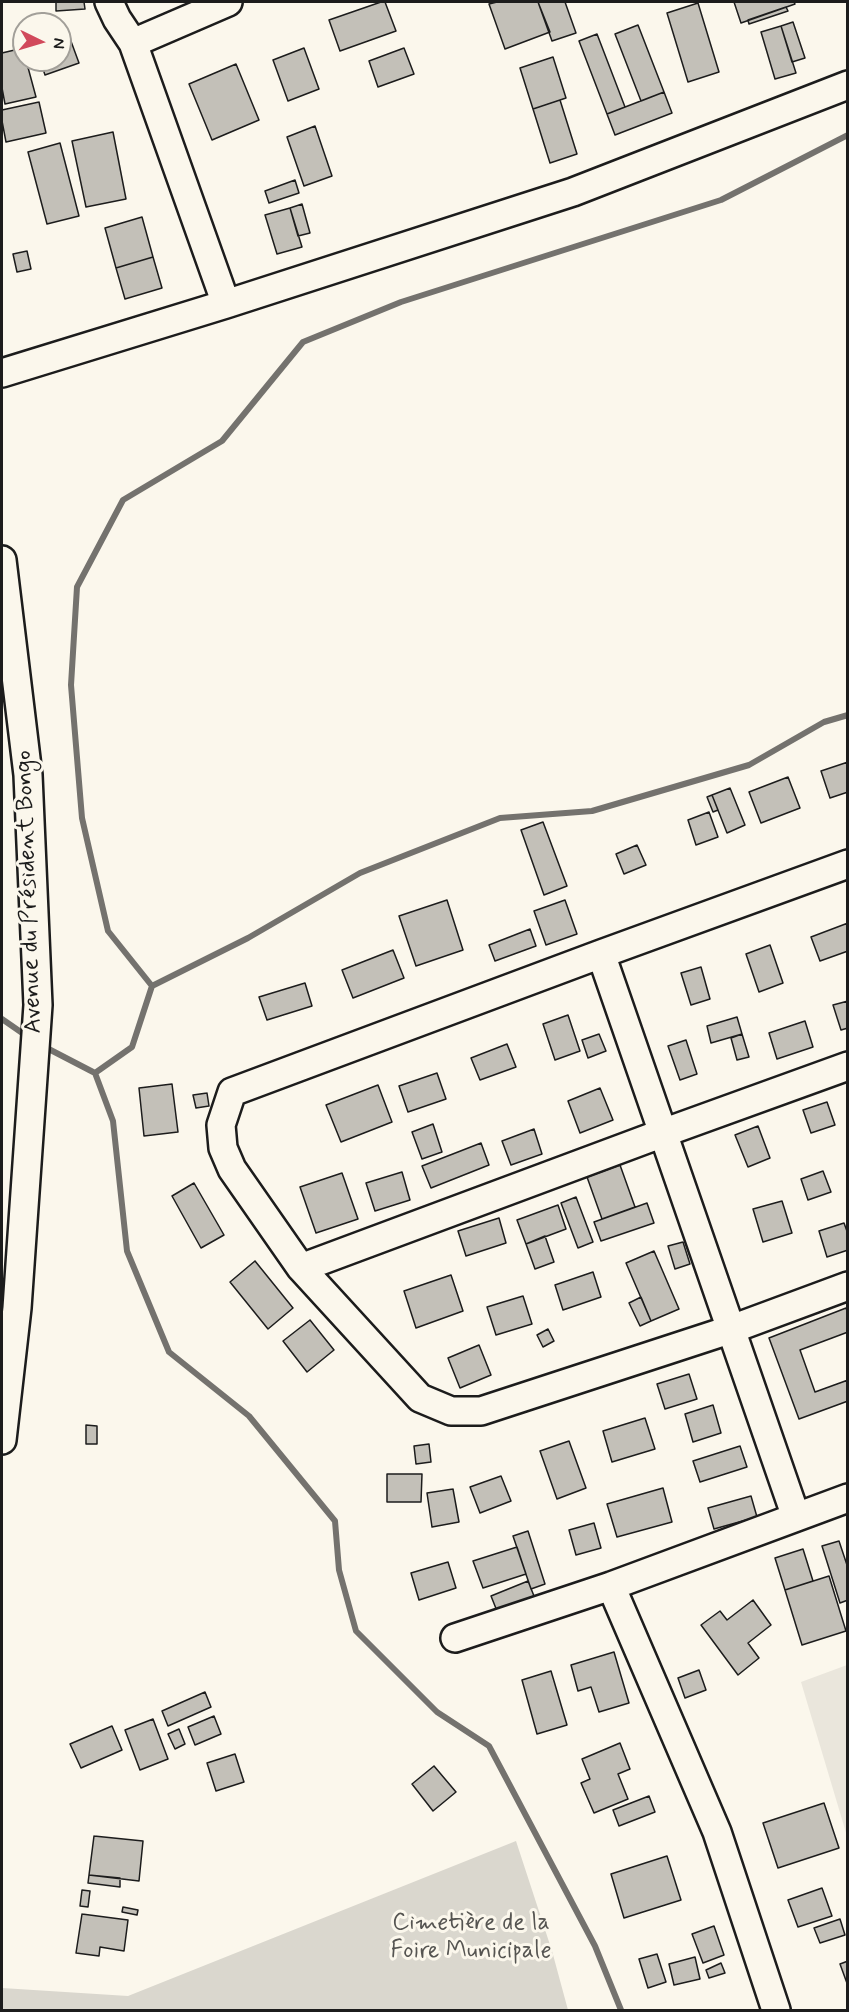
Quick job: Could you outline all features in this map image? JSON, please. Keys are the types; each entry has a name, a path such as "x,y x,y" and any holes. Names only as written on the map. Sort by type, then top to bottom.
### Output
{"street":[{"path":"109,2 133,43 226,304"},
{"path":"133,43 228,2"},
{"path":"2,373 226,304 573,192 848,85"},
{"name":"Avenue du Président Bongo","path":"2,560 28,775 39,1005 17,1308 2,1440"},
{"path":"848,864 232,1092 221,1125 223,1148 232,1169 301,1268 420,1398 451,1410 481,1411 732,1329 848,1286"},
{"path":"601,954 796,1517"},
{"path":"301,1268 848,1066"},
{"path":"454,1638 611,1586 848,1498"},
{"path":"611,1586 717,1832 776,2010"}],"shaded area":[{"path":"848,1665 847,1836 801,1682"}],"green space":[{"name":"Cimetière de la Foire Municipale","path":"516,1841 552,1951 568,2010 2,2010 2,1988 128,1996"}],"building":[{"path":"56,2 84,2 85,9 56,11"},
{"path":"385,2 396,31 340,51 329,20"},
{"path":"538,2 550,32 505,49 489,4"},
{"path":"538,2 565,2 576,33 552,41"},
{"path":"734,2 794,2 795,4 741,23"},
{"path":"698,3 719,72 688,82 667,13"},
{"path":"786,7 788,11 749,24 748,20"},
{"path":"793,22 805,58 792,62 781,26"},
{"path":"638,25 664,92 641,101 615,34"},
{"path":"781,26 796,73 775,79 761,32"},
{"path":"597,34 625,107 607,114 579,41"},
{"path":"72,44 79,63 72,65"},
{"path":"304,48 319,89 288,101 273,60"},
{"path":"404,48 414,74 378,87 369,61"},
{"path":"12,51 12,72 29,72 36,97 5,104 2,88 2,53"},
{"path":"553,57 566,98 533,109 520,68"},
{"path":"236,64 259,120 212,140 189,84"},
{"path":"664,92 672,113 615,135 607,114"},
{"path":"560,100 577,154 550,163 533,109"},
{"path":"39,102 46,133 6,142 2,110"},
{"path":"315,126 332,176 304,186 287,137"},
{"path":"113,132 126,199 86,207 72,141"},
{"path":"60,143 79,216 47,224 28,152"},
{"path":"295,180 299,193 269,203 265,191"},
{"path":"302,204 310,233 298,236 290,208"},
{"path":"290,208 302,247 277,254 265,215"},
{"path":"142,217 153,257 116,268 105,228"},
{"path":"27,251 31,269 17,272 13,254"},
{"path":"153,257 162,288 125,299 116,268"},
{"path":"848,762 848,792 830,798 821,771"},
{"path":"788,777 800,808 761,823 749,792"},
{"path":"730,788 745,825 727,833 712,795"},
{"path":"712,795 718,810 713,812 707,797"},
{"path":"709,812 718,837 696,845 688,820"},
{"path":"543,822 567,886 544,895 521,830"},
{"path":"637,845 646,865 624,874 616,854"},
{"path":"447,900 463,950 416,966 399,916"},
{"path":"565,900 577,934 546,945 534,911"},
{"path":"848,923 848,951 820,961 811,937"},
{"path":"530,929 536,946 495,961 489,945"},
{"path":"770,945 783,983 759,992 746,954"},
{"path":"393,950 404,978 353,998 342,970"},
{"path":"701,967 710,999 691,1005 681,973"},
{"path":"305,983 312,1006 267,1020 259,997"},
{"path":"848,1001 848,1028 841,1030 833,1005"},
{"path":"568,1015 580,1051 555,1060 543,1024"},
{"path":"737,1017 742,1034 711,1043 707,1026"},
{"path":"805,1021 813,1047 777,1059 769,1033"},
{"path":"599,1034 606,1051 588,1058 582,1040"},
{"path":"742,1034 749,1057 737,1060 731,1038"},
{"path":"686,1040 697,1074 680,1080 668,1046"},
{"path":"507,1044 516,1067 480,1080 471,1058"},
{"path":"437,1073 446,1099 408,1112 399,1086"},
{"path":"172,1084 178,1132 144,1136 139,1088"},
{"path":"378,1085 392,1122 341,1142 326,1105"},
{"path":"600,1088 613,1120 580,1133 568,1101"},
{"path":"207,1093 209,1106 196,1108 193,1095"},
{"path":"827,1102 835,1125 811,1133 803,1110"},
{"path":"433,1124 442,1152 422,1159 412,1132"},
{"path":"758,1126 770,1158 748,1167 735,1135"},
{"path":"534,1129 542,1154 511,1165 502,1141"},
{"path":"481,1143 489,1165 431,1188 422,1166"},
{"path":"620,1165 635,1207 602,1219 587,1177"},
{"path":"823,1171 831,1192 808,1200 801,1179"},
{"path":"402,1172 410,1200 375,1211 366,1183"},
{"path":"342,1173 358,1219 316,1233 300,1187"},
{"path":"194,1183 224,1235 201,1248 172,1196"},
{"path":"576,1197 593,1242 578,1248 561,1203"},
{"path":"782,1201 792,1233 763,1242 753,1209"},
{"path":"647,1203 654,1223 601,1241 594,1222"},
{"path":"558,1205 566,1229 526,1244 517,1220"},
{"path":"499,1218 506,1243 466,1256 458,1231"},
{"path":"844,1223 848,1234 848,1250 827,1257 819,1231"},
{"path":"545,1236 554,1262 535,1269 526,1244"},
{"path":"683,1242 690,1264 675,1269 668,1246"},
{"path":"654,1251 679,1309 651,1321 626,1263"},
{"path":"255,1261 293,1308 268,1329 230,1282"},
{"path":"593,1272 601,1297 563,1310 555,1285"},
{"path":"451,1275 463,1311 416,1328 404,1291"},
{"path":"523,1296 532,1324 496,1335 487,1307"},
{"path":"641,1297 651,1321 640,1326 629,1303"},
{"path":"846,1308 848,1332 800,1350 815,1392 848,1380 848,1401 799,1419 769,1338"},
{"path":"310,1320 334,1350 307,1372 283,1341"},
{"path":"548,1329 554,1341 543,1347 537,1335"},
{"path":"479,1345 491,1375 460,1388 448,1358"},
{"path":"689,1374 697,1399 665,1409 657,1384"},
{"path":"713,1405 721,1433 693,1442 685,1414"},
{"path":"645,1418 655,1449 612,1462 603,1431"},
{"path":"86,1425 97,1426 97,1444 86,1444"},
{"path":"569,1441 586,1488 557,1499 540,1451"},
{"path":"429,1444 431,1462 416,1464 414,1446"},
{"path":"740,1446 747,1467 700,1482 693,1461"},
{"path":"387,1474 422,1474 421,1502 387,1502"},
{"path":"501,1476 511,1501 480,1513 470,1487"},
{"path":"663,1488 672,1522 617,1537 607,1504"},
{"path":"453,1489 459,1522 432,1527 427,1493"},
{"path":"751,1496 757,1517 714,1529 708,1508"},
{"path":"594,1523 601,1548 576,1555 569,1530"},
{"path":"528,1531 545,1584 531,1589 513,1536"},
{"path":"839,1541 848,1568 848,1600 840,1603 822,1546"},
{"path":"517,1547 526,1574 483,1588 473,1561"},
{"path":"803,1549 813,1581 785,1590 775,1558"},
{"path":"448,1562 456,1588 419,1600 411,1573"},
{"path":"829,1576 846,1631 802,1645 785,1590"},
{"path":"528,1581 534,1596 497,1611 491,1596"},
{"path":"753,1600 771,1625 748,1643 759,1658 738,1675 701,1625 720,1611 727,1620"},
{"path":"614,1652 629,1703 599,1712 591,1687 578,1691 571,1665"},
{"path":"699,1670 706,1690 685,1698 678,1678"},
{"path":"551,1671 567,1725 537,1734 522,1680"},
{"path":"205,1692 211,1707 168,1726 162,1711"},
{"path":"214,1716 221,1734 195,1745 188,1727"},
{"path":"153,1719 168,1759 140,1770 125,1730"},
{"path":"112,1726 122,1750 81,1768 70,1744"},
{"path":"179,1729 185,1744 175,1749 168,1734"},
{"path":"620,1743 630,1769 618,1774 628,1799 594,1813 581,1783 590,1779 582,1759"},
{"path":"235,1754 244,1782 216,1791 207,1763"},
{"path":"434,1766 456,1792 433,1811 412,1784"},
{"path":"649,1796 655,1812 619,1826 613,1810"},
{"path":"824,1803 839,1848 778,1868 763,1823"},
{"path":"94,1836 143,1841 139,1881 89,1875"},
{"path":"667,1856 681,1900 624,1918 611,1874"},
{"path":"89,1875 120,1878 120,1887 88,1883"},
{"path":"822,1888 832,1916 798,1927 788,1900"},
{"path":"82,1890 90,1891 88,1907 80,1906"},
{"path":"123,1907 138,1910 137,1915 122,1912"},
{"path":"82,1914 128,1920 124,1951 100,1947 99,1956 76,1953"},
{"path":"840,1919 845,1935 820,1943 814,1928"},
{"path":"714,1926 724,1955 703,1963 692,1934"},
{"path":"657,1954 666,1982 648,1988 639,1959"},
{"path":"695,1957 700,1979 674,1985 669,1964"},
{"path":"848,1961 848,1986 840,1964"},
{"path":"721,1963 725,1973 709,1978 706,1970"}],"waterway":[{"path":"152,986 108,931 82,818 71,685 77,587 123,500 222,441 303,342 401,302 721,200 848,135"},
{"path":"95,1073 132,1047 152,986 248,938 360,873 500,818 592,811 749,765 824,722 848,715"},
{"path":"2,1019 28,1037"},
{"path":"41,1045 95,1073 113,1121 127,1251 169,1352 249,1416 335,1521 339,1570 356,1631 437,1712 489,1746 595,1946 621,2010"}]}
